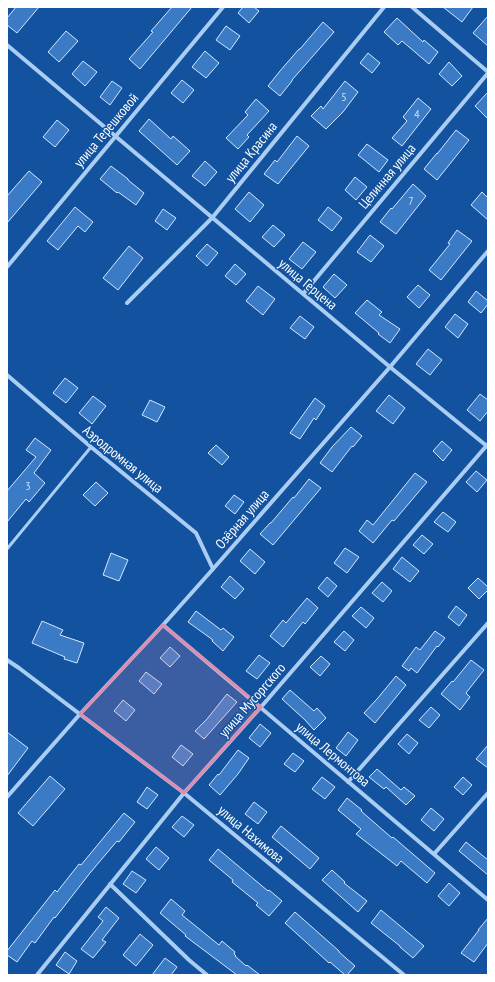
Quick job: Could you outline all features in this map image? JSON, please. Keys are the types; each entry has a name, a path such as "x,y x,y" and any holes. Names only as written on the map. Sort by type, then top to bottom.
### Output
{"street":[{"name":"улица Терешковой","path":"7,267 223,7"},
{"name":"улица Красина","path":"127,303 212,218 384,7"},
{"path":"412,7 488,72"},
{"name":"улица Герцена","path":"7,45 390,367 487,446"},
{"name":"Целинная улица","path":"303,294 488,72"},
{"name":"Озёрная улица","path":"7,797 80,714 214,569 390,367 488,251"},
{"name":"Аэродромная улица","path":"7,375 91,447 196,533 214,569"},
{"name":"улица Мусоргского","path":"37,975 184,793 261,708 487,446"},
{"path":"348,782 488,623"},
{"name":"улица Лермонтова","path":"163,625 488,900"},
{"name":"улица Нахимова","path":"7,660 184,793 404,975"},
{"path":"434,854 488,793"},
{"path":"110,884 189,960 207,975"}],"lane":[{"path":"7,549 91,447"}],"highlighted area":[{"path":"163,625 261,707 184,793 80,714"}],"building":[{"path":"16,7 39,7 17,33 7,25 7,18"},
{"path":"172,7 192,7 140,69 129,59 153,32 151,31"},
{"path":"243,7 254,7 259,11 249,23 238,13"},
{"path":"443,7 473,7 462,22"},
{"path":"488,16 488,46 473,33"},
{"path":"397,18 423,42 424,40 438,52 429,64 402,41 398,45 384,32"},
{"path":"323,22 334,32 280,96 268,86"},
{"path":"226,26 240,36 230,50 216,40"},
{"path":"66,31 78,41 59,62 48,52"},
{"path":"205,51 219,63 206,78 192,67"},
{"path":"368,53 380,63 372,73 360,63"},
{"path":"83,61 97,72 85,86 72,74"},
{"path":"449,62 462,76 452,86 439,74"},
{"path":"182,80 194,90 183,103 171,93"},
{"path":"112,81 122,88 110,105 100,97"},
{"path":"345,81 358,92 343,112 326,129 311,116 321,106 323,109"},
{"path":"488,92 488,119 475,106"},
{"path":"418,98 431,109 402,146 392,138 407,121 403,117"},
{"path":"256,99 269,111 247,135 249,137 238,149 226,138 248,115 245,112"},
{"path":"149,119 171,139 173,136 190,151 177,165 139,131"},
{"path":"57,120 69,130 55,147 43,137"},
{"path":"456,130 469,140 437,180 424,169"},
{"path":"297,136 309,146 278,184 264,174 275,160 277,162"},
{"path":"367,144 388,160 379,172 358,155"},
{"path":"205,161 217,172 205,186 192,176"},
{"path":"111,166 144,193 136,205 118,192 117,193 100,179"},
{"path":"29,171 42,182 7,223 7,196"},
{"path":"355,177 367,187 356,200 345,190"},
{"path":"413,184 426,196 396,234 380,222"},
{"path":"249,192 264,205 250,222 235,209"},
{"path":"482,192 488,198 488,220 471,205"},
{"path":"75,207 93,222 85,232 78,226 58,250 47,241"},
{"path":"328,207 342,218 332,231 318,220"},
{"path":"163,209 176,218 167,230 155,221"},
{"path":"273,225 285,235 274,247 262,237"},
{"path":"457,230 472,241 441,280 429,270 450,244 448,243"},
{"path":"370,235 384,246 371,262 357,252"},
{"path":"303,242 316,252 302,269 289,259"},
{"path":"207,244 218,253 207,266 196,256"},
{"path":"129,246 143,258 118,290 103,278"},
{"path":"235,264 246,274 236,285 225,276"},
{"path":"334,274 347,285 335,298 323,287"},
{"path":"418,285 430,295 419,308 407,297"},
{"path":"258,286 275,299 263,315 246,301"},
{"path":"476,291 488,301 488,304 481,313 468,302"},
{"path":"367,300 382,312 379,315 400,329 390,343 355,313"},
{"path":"455,314 468,324 458,338 445,327"},
{"path":"300,316 314,327 305,339 290,328"},
{"path":"428,349 442,360 430,375 416,364"},
{"path":"65,378 78,388 66,403 53,393"},
{"path":"480,394 488,400 488,411 480,421 467,410"},
{"path":"389,395 405,408 393,424 376,411"},
{"path":"93,396 106,406 92,424 79,413"},
{"path":"315,398 325,406 316,420 314,418 300,439 290,433"},
{"path":"150,400 165,407 157,422 142,415"},
{"path":"351,427 362,436 353,447 352,446 332,472 320,463 332,447"},
{"path":"35,438 51,450 34,473 45,483 29,502 26,499 7,522 7,491 36,457 26,450"},
{"path":"442,441 452,450 443,461 433,451"},
{"path":"216,445 229,457 222,465 208,453"},
{"path":"476,471 487,480 477,492 466,482"},
{"path":"415,473 427,482 373,543 359,531 367,520 373,525"},
{"path":"309,479 321,488 273,545 260,534 293,497 294,498"},
{"path":"96,482 108,493 95,506 83,495"},
{"path":"234,495 244,502 235,514 225,506"},
{"path":"443,512 456,522 448,532 434,522"},
{"path":"422,535 433,544 424,554 413,545"},
{"path":"345,548 359,557 347,573 334,563"},
{"path":"250,549 265,562 255,574 240,561"},
{"path":"111,553 128,560 119,581 103,575"},
{"path":"402,557 419,571 410,582 393,569"},
{"path":"230,576 244,589 235,599 221,587"},
{"path":"327,577 337,586 328,597 318,588"},
{"path":"478,578 488,587 488,590 479,599 468,588"},
{"path":"382,582 392,591 383,602 372,593"},
{"path":"307,598 318,608 305,624 303,622 283,647 270,636 283,620 286,623"},
{"path":"456,606 467,615 459,626 448,617"},
{"path":"361,607 374,618 366,628 352,616"},
{"path":"196,611 221,630 223,628 234,637 223,651 212,641 213,640 188,622"},
{"path":"42,621 63,630 60,635 84,643 77,663 64,659 65,657 32,643"},
{"path":"344,631 354,640 345,651 334,642"},
{"path":"435,631 445,638 438,647 437,646 417,673 411,668 409,671 402,666 416,647 420,650"},
{"path":"170,647 180,656 170,667 160,658"},
{"path":"259,655 270,663 257,679 246,671"},
{"path":"321,656 330,664 320,676 310,667"},
{"path":"471,660 484,670 466,693 470,697 460,710 441,694"},
{"path":"146,672 162,684 154,694 139,681"},
{"path":"396,676 406,685 375,723 364,713"},
{"path":"290,690 314,711 317,708 326,718 314,730 282,699"},
{"path":"227,694 237,702 204,739 195,731 207,719"},
{"path":"123,700 135,710 126,721 114,711"},
{"path":"431,707 440,715 429,728 419,720"},
{"path":"260,724 271,733 260,747 249,738"},
{"path":"7,732 28,748 7,776"},
{"path":"348,732 358,740 346,756 336,748"},
{"path":"407,734 418,743 409,754 398,744"},
{"path":"181,745 193,754 183,766 172,757"},
{"path":"488,745 488,768 476,759"},
{"path":"238,750 249,758 238,774 220,795 209,785 218,774 219,775"},
{"path":"293,753 304,761 295,772 284,764"},
{"path":"377,769 401,790 404,787 415,796 406,805 386,787 384,789 369,777"},
{"path":"50,776 65,789 33,826 18,813"},
{"path":"322,777 335,787 325,799 312,789"},
{"path":"463,777 472,785 463,795 454,787"},
{"path":"147,787 158,795 147,809 137,802"},
{"path":"347,798 392,838 393,837 435,873 427,883 401,861 397,866 356,834 361,829 338,810"},
{"path":"254,802 267,812 258,824 245,814"},
{"path":"431,808 444,819 434,831 421,820"},
{"path":"124,813 135,822 119,842 117,841 90,873 35,943 32,941 17,962 7,955 7,951 55,890 57,892 79,864 81,865"},
{"path":"182,816 194,825 184,837 172,827"},
{"path":"281,826 319,858 310,869 272,837"},
{"path":"466,842 488,860 488,875 459,851"},
{"path":"156,847 169,858 159,870 146,859"},
{"path":"218,849 282,901 269,916 256,905 258,903 232,882 233,880 209,860"},
{"path":"332,870 345,882 344,883 367,901 358,912 322,880"},
{"path":"132,871 146,880 136,893 123,884"},
{"path":"449,883 460,893 449,906 438,896"},
{"path":"171,899 185,911 182,915 219,945 222,941 235,952 235,956 246,966 247,965 260,975 237,975 185,936 186,935 160,913"},
{"path":"106,907 119,918 102,940 106,942 93,958 81,949 103,921 98,917"},
{"path":"381,910 424,946 413,958 371,923"},
{"path":"295,912 355,966 347,975 345,975 330,962 329,963 285,923"},
{"path":"488,918 488,943 474,962 461,953"},
{"path":"140,934 153,945 136,966 123,955"},
{"path":"65,952 77,961 69,974 56,965"},
{"path":"165,958 177,967 171,975 152,975"}]}
